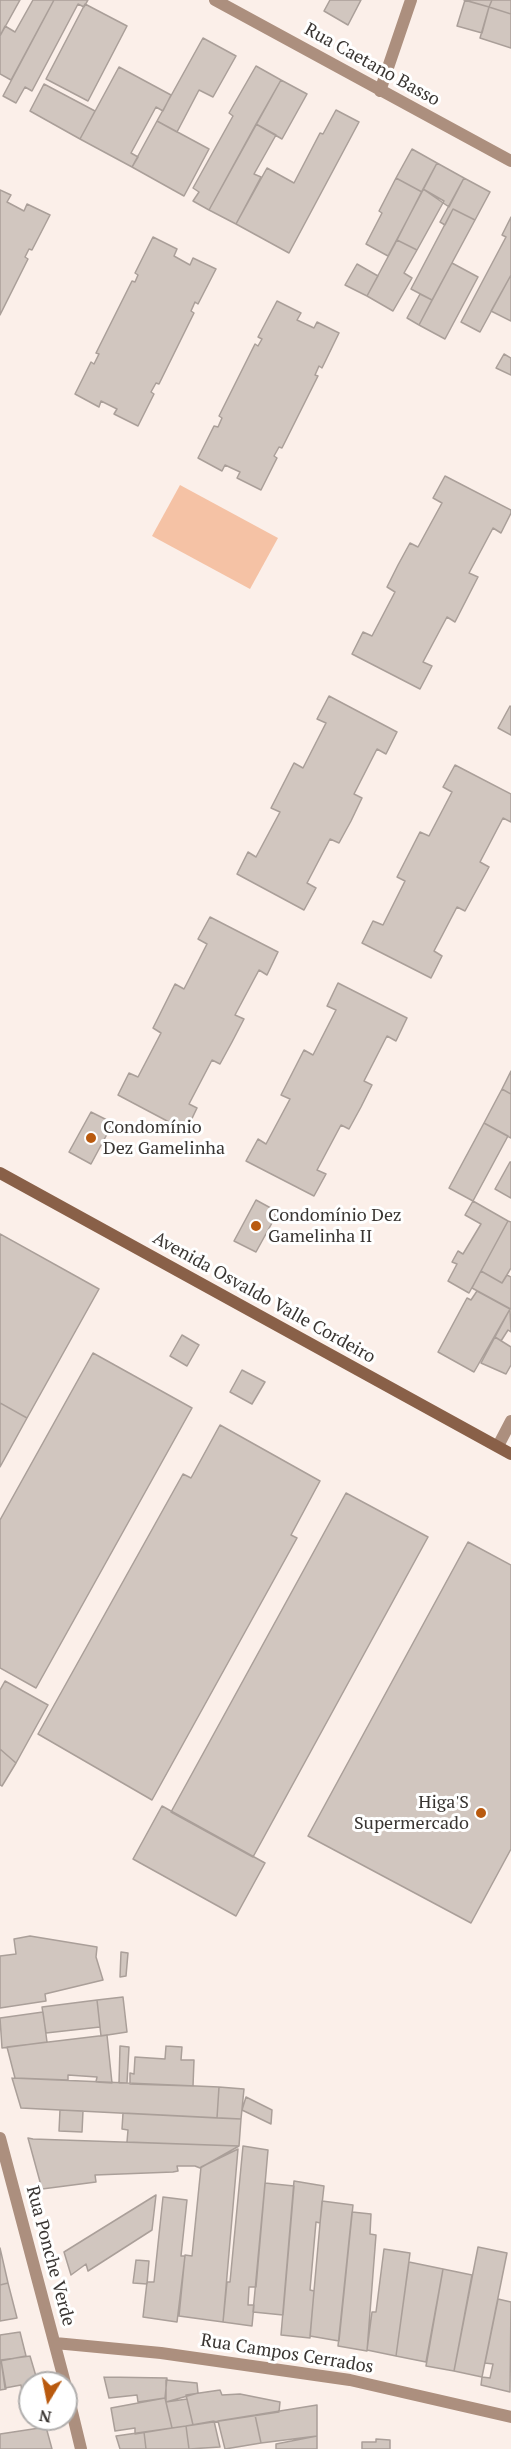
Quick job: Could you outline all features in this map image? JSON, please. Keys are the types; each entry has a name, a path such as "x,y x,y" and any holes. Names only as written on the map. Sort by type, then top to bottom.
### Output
{"street":[{"name":"Rua Caetano Basso","path":"215,0 511,161"},
{"path":"380,90 411,0"},
{"name":"Avenida Osvaldo Valle Cordeiro","path":"0,1173 511,1454"},
{"path":"498,1446 511,1421"},
{"name":"Rua Ponche Verde","path":"0,2138 62,2371"},
{"name":"Rua Campos Cerrados","path":"55,2343 161,2353 350,2380 511,2417"},
{"name":"Rua Ponche Verde","path":"76,2431 81,2449"}],"shaded area":[{"path":"180,485 278,538 250,589 152,536"}],"building":[{"path":"0,0 20,0 0,36"},
{"path":"33,0 54,0 11,80 0,74 0,36 5,26 15,32"},
{"path":"54,0 88,0 84,7 78,4 32,91 25,87 16,103 3,96"},
{"path":"330,0 361,0 348,25 324,11"},
{"path":"464,0 492,0 489,7"},
{"path":"465,0 489,7 482,33 457,26"},
{"path":"492,0 511,0 511,14 489,7"},
{"path":"85,4 127,26 88,101 46,79"},
{"path":"489,7 511,14 511,48 480,38"},
{"path":"203,38 236,56 213,97 199,90 177,132 157,121"},
{"path":"256,66 281,80 209,210 193,201 199,192 193,188 233,116 229,113"},
{"path":"119,67 171,95 163,111 156,107 131,153 138,157 132,167 80,139"},
{"path":"281,80 307,94 282,139 256,124"},
{"path":"44,84 95,111 80,139 30,111"},
{"path":"336,110 359,122 289,253 236,224 267,168 294,183 320,133 323,134"},
{"path":"157,121 209,149 184,196 132,167"},
{"path":"256,124 276,135 254,174 261,177 236,224 209,210"},
{"path":"412,149 437,163 422,192 396,178"},
{"path":"437,163 464,178 449,207 423,189"},
{"path":"396,178 422,192 388,256 366,244 382,213 379,211"},
{"path":"464,178 490,192 475,220 453,209 445,225 440,222"},
{"path":"423,189 444,201 417,250 397,240"},
{"path":"0,190 11,195 7,202 24,211 27,204 50,215 32,250 29,249 25,257 28,259 0,315"},
{"path":"453,209 475,220 432,300 411,289"},
{"path":"511,217 511,275 480,332 461,322 506,237 502,235"},
{"path":"153,237 177,249 174,256 190,265 193,258 216,269 198,304 195,302 191,311 194,313 159,384 156,383 151,392 154,394 138,426 114,414 117,409 101,401 99,407 75,394 91,362 94,364 99,354 96,353 132,281 135,282 138,275 135,273"},
{"path":"397,240 417,250 404,273 412,278 393,311 367,296"},
{"path":"452,263 478,277 445,339 419,325"},
{"path":"357,264 378,276 367,296 345,285"},
{"path":"511,275 511,321 491,311"},
{"path":"420,294 432,300 419,325 407,318"},
{"path":"277,301 301,313 297,320 314,328 317,322 339,333 322,368 319,366 315,375 318,376 282,448 279,447 274,456 277,458 261,490 237,478 240,472 225,465 222,471 198,458 214,426 218,427 222,418 219,416 255,344 258,346 262,339 258,337"},
{"path":"504,354 511,358 511,375 496,368"},
{"path":"445,476 511,510 511,513 501,533 493,528 469,573 478,577 455,622 447,617 423,662 432,666 420,689 352,654 363,632 372,636 395,592 387,587 398,565 410,543 418,547 442,503 433,498"},
{"path":"329,696 397,732 386,754 377,749 354,794 362,798 351,821 339,843 330,839 307,883 316,888 304,910 237,874 248,852 256,857 280,812 271,808 294,763 303,768 326,723 317,719"},
{"path":"511,707 511,735 498,728"},
{"path":"455,765 511,794 511,822 503,818 480,862 489,867 465,911 457,907 434,951 442,956 431,978 362,943 373,921 383,925 405,881 397,877 420,832 429,836 452,792 443,787"},
{"path":"210,917 278,952 267,975 259,970 235,1015 244,1019 232,1042 220,1064 212,1060 189,1104 197,1108 186,1131 118,1095 129,1073 138,1077 161,1033 153,1028 175,984 184,989 207,944 198,939"},
{"path":"338,983 407,1018 396,1041 387,1036 364,1081 372,1085 361,1107 349,1129 341,1125 317,1170 326,1174 314,1196 246,1161 258,1139 266,1144 290,1099 281,1095 304,1050 313,1055 336,1010 327,1006"},
{"path":"511,1071 511,1094 502,1089"},
{"path":"502,1089 511,1094 511,1138 484,1123"},
{"name":"Condomínio Dez Gamelinha","path":"91,1112 113,1123 91,1164 69,1152"},
{"path":"484,1123 508,1136 473,1201 449,1188"},
{"path":"511,1162 511,1198 495,1189"},
{"name":"Condomínio Dez Gamelinha II","path":"256,1200 278,1212 256,1252 234,1241"},
{"path":"473,1201 508,1221 469,1293 448,1281 457,1264 452,1262 458,1251 463,1254 481,1224 465,1215"},
{"path":"508,1221 511,1222 511,1268 502,1283 481,1271"},
{"path":"0,1234 99,1289 27,1418 0,1403"},
{"path":"481,1271 502,1283 507,1275 511,1277 511,1309 472,1288"},
{"path":"477,1291 510,1309 474,1372 438,1352 467,1298 471,1300"},
{"path":"510,1309 511,1332 508,1330 501,1341 495,1337"},
{"path":"182,1335 199,1345 187,1366 170,1356"},
{"path":"495,1337 511,1347 511,1365 506,1374 481,1363"},
{"path":"93,1353 192,1408 36,1688 0,1668 0,1520"},
{"path":"242,1370 265,1382 252,1404 230,1392"},
{"path":"0,1403 27,1418 0,1467"},
{"path":"220,1425 320,1481 291,1535 297,1538 152,1800 38,1734 183,1474 191,1478"},
{"path":"346,1493 428,1537 253,1857 171,1812"},
{"path":"468,1542 511,1565 511,1849 471,1923 308,1836"},
{"path":"5,1681 48,1705 16,1763 0,1749 0,1690"},
{"path":"0,1749 16,1763 2,1786 0,1785"},
{"path":"162,1806 265,1863 236,1916 133,1859"},
{"path":"30,1936 97,1947 96,1957 103,1980 45,1994 46,2001 0,2008 0,1956 16,1954 14,1939"},
{"path":"121,1952 128,1953 126,1976 120,1977"},
{"path":"123,1997 127,2032 101,2036 97,2000"},
{"path":"97,2000 100,2027 46,2033 42,2007"},
{"path":"43,2012 47,2042 2,2048 0,2018"},
{"path":"107,2035 112,2083 96,2082 97,2077 68,2075 68,2080 15,2078 7,2047"},
{"path":"120,2046 129,2047 127,2083 119,2083"},
{"path":"166,2046 182,2047 181,2060 194,2060 193,2086 130,2084 130,2073 134,2074 135,2057 165,2059"},
{"path":"12,2078 219,2087 217,2118 21,2108"},
{"path":"219,2087 244,2089 241,2119 217,2118"},
{"path":"246,2097 272,2110 271,2124 242,2110"},
{"path":"60,2110 83,2111 82,2132 59,2131"},
{"path":"123,2113 241,2119 239,2146 127,2142 128,2130 122,2129"},
{"path":"28,2138 239,2146 200,2168 177,2166 178,2171 173,2172 95,2175 96,2182 42,2189"},
{"path":"243,2146 268,2150 256,2287 249,2287 248,2305 254,2305 252,2326 223,2322 227,2282 230,2282"},
{"path":"238,2149 223,2322 179,2316 185,2255 192,2256 201,2167"},
{"path":"294,2181 324,2186 320,2223 316,2222 310,2290 314,2291 310,2338 281,2335"},
{"path":"265,2183 294,2186 283,2315 253,2312"},
{"path":"156,2195 152,2230 88,2271 86,2264 71,2275 64,2252"},
{"path":"163,2197 187,2200 181,2256 185,2256 177,2322 143,2317 147,2282 154,2282"},
{"path":"322,2201 353,2205 339,2341 310,2336"},
{"path":"352,2212 371,2214 370,2234 376,2235 367,2351 338,2346"},
{"path":"478,2247 507,2253 482,2377 454,2371"},
{"path":"0,2248 8,2283 0,2285"},
{"path":"384,2249 410,2253 396,2356 367,2350 372,2312 376,2312"},
{"path":"136,2260 149,2261 147,2284 133,2283"},
{"path":"409,2262 443,2269 426,2362 396,2356"},
{"path":"443,2269 472,2275 454,2371 426,2366"},
{"path":"8,2283 17,2318 0,2321 0,2285"},
{"path":"498,2299 511,2302 510,2392 481,2385 482,2377 490,2378 493,2364 485,2363"},
{"path":"20,2332 26,2356 0,2361 0,2335"},
{"path":"30,2356 34,2371 18,2371 18,2386 5,2388 1,2360"},
{"path":"0,2361 6,2389 0,2390"},
{"path":"104,2377 167,2378 165,2398 138,2402 137,2395 109,2398"},
{"path":"166,2380 197,2383 198,2393 166,2402"},
{"path":"220,2390 222,2395 240,2394 280,2402 279,2412 193,2425 186,2395"},
{"path":"165,2398 172,2428 135,2434 135,2428 115,2431 111,2408"},
{"path":"187,2399 193,2425 172,2428 166,2402"},
{"path":"317,2405 317,2436 261,2443 255,2415"},
{"path":"255,2415 261,2443 225,2449 218,2421"},
{"path":"214,2421 220,2447 189,2449 186,2426"},
{"path":"186,2426 189,2449 146,2449 144,2432"},
{"path":"47,2431 52,2449 0,2449 0,2434"},
{"path":"144,2432 146,2449 120,2449 116,2436"},
{"path":"317,2436 317,2449 276,2449 276,2444"},
{"path":"376,2439 390,2440 390,2449 362,2449 362,2442 376,2442"}],"place":[{"name":"Condomínio Dez Gamelinha","path":"91,1138"},
{"name":"Condomínio Dez Gamelinha II","path":"256,1226"},
{"name":"Higa'S Supermercado","path":"481,1813"}]}
